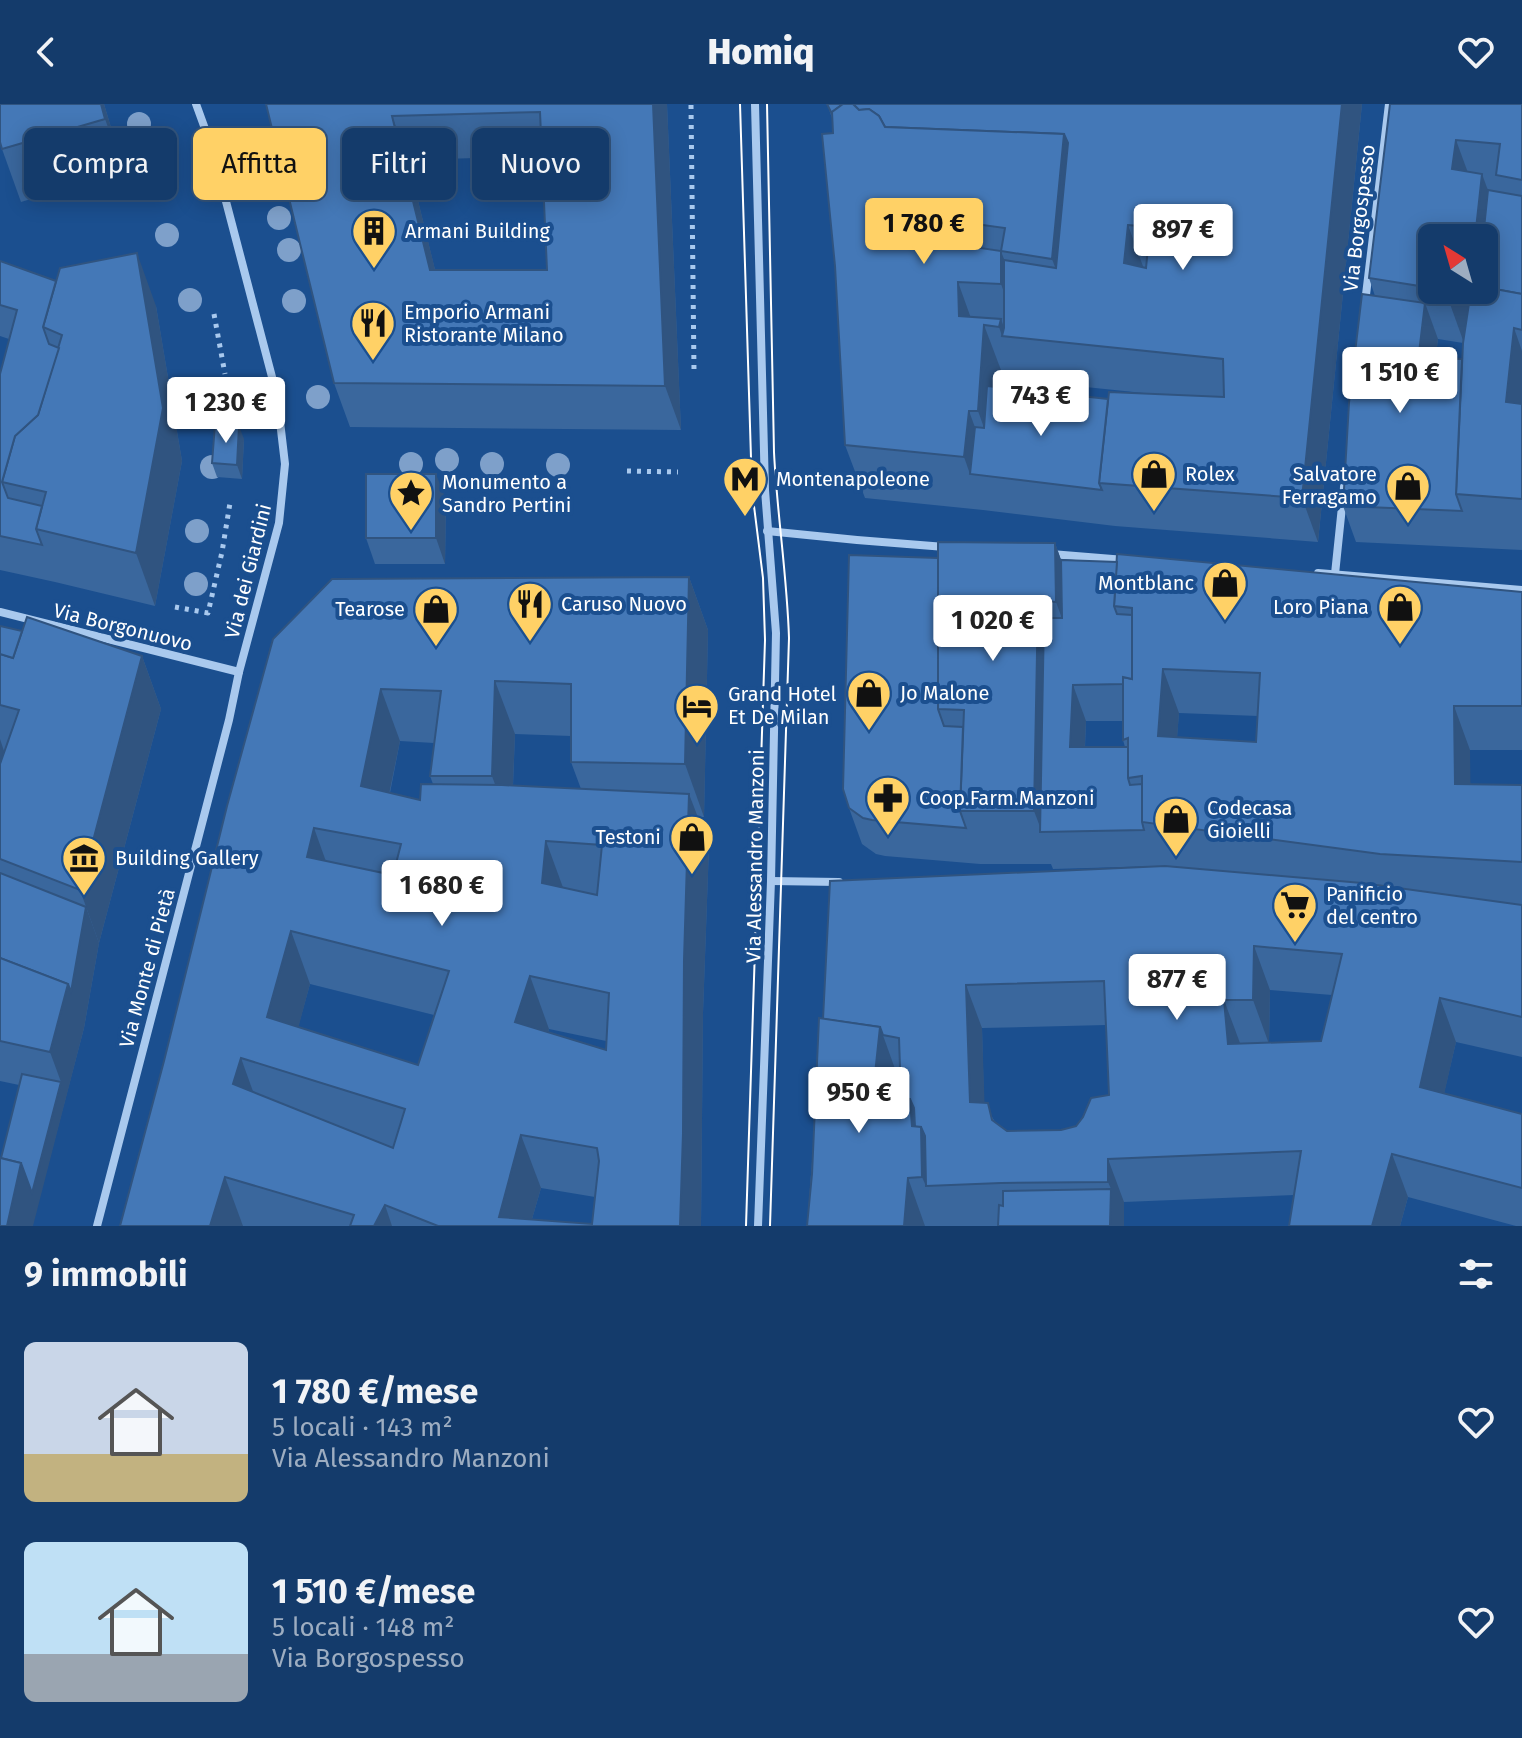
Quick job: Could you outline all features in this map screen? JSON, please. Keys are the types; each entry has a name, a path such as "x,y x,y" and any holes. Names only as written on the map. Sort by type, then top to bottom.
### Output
{"street":[{"name":"Via dei Giardini","path":"196,104 212,148 277,396 285,464 279,523 239,672"},
{"name":"Via Alessandro Manzoni","path":"755,104 767,531 776,633 771,881 758,1226"},
{"name":"Via Borgospesso","path":"1365,306 1389,104"},
{"path":"1335,574 1346,461"},
{"path":"767,531 952,547"},
{"path":"1048,554 1128,560"},
{"path":"1303,572 1522,590"},
{"name":"Via Borgonuovo","path":"0,612 239,672"},
{"name":"Via Monte di Pietà","path":"97,1226 239,672"},
{"path":"771,881 845,882"}],"path":[{"path":"691,105 694,371"},
{"path":"214,314 225,374"},
{"path":"627,471 678,472"},
{"path":"175,607 208,613 230,503"}],"building":[{"path":"0,104 101,104 105,119 74,128 24,128 24,143 2,149"},
{"name":"Armani Building","path":"266,104 653,104 665,386 334,383 289,200 326,200 326,128 272,128"},
{"path":"827,104 843,104 832,112"},
{"path":"843,104 853,104 859,110 869,109 879,116 885,127 1064,134 1052,259 1001,251 1001,284 958,282 959,316 1001,319 999,327 984,325 978,411 969,411 964,457 845,445 835,266 822,134 833,133 832,112","holes":["939,219 1005,228 1001,251 940,242"]},
{"path":"853,104 1342,104 1302,498 1099,483 1109,392 1224,397 1223,359 1002,336 1004,260 1056,268 1068,143 1064,134 885,127 879,116 869,109 859,110","holes":["1128,225 1150,227 1146,268 1124,263"]},
{"path":"1390,104 1522,104 1522,180 1496,175 1500,144 1456,140 1452,169 1482,174 1477,224 1418,224 1418,286 1369,278"},
{"path":"1488,190 1522,196 1522,294 1498,290 1498,224 1484,224"},
{"path":"137,253 163,408 136,553 36,529 46,492 2,482 15,436 38,415 62,335 43,327 60,268"},
{"path":"0,261 56,281 43,327 49,344 59,348 38,415 15,436 2,482 8,498 42,506 36,529 42,545 0,536 0,374 17,310 0,305"},
{"path":"1498,290 1522,294 1522,330 1514,328 1506,402 1522,404 1522,499 1456,494 1463,343 1469,304 1498,304"},
{"path":"1362,294 1425,304 1416,378 1439,378 1439,358 1462,359 1456,494 1462,511 1343,506 1349,403"},
{"path":"987,386 1108,399 1099,483 1102,490 970,474 975,427 984,428"},
{"path":"215,424 239,426 237,465 212,463"},
{"path":"366,474 436,474 436,538 366,538"},
{"path":"938,542 1055,543 1056,602 1038,601 1034,811 960,811 964,710 938,709"},
{"path":"1117,554 1522,592 1522,706 1454,706 1455,784 1522,785 1522,862 1380,854 1142,822 1142,776 1128,778 1128,738 1123,740 1123,677 1132,679 1132,608 1114,606","holes":["1163,669 1260,673 1256,742 1158,736"]},
{"path":"849,555 938,558 938,709 944,726 963,727 960,811 966,828 872,820 849,808 843,789"},
{"path":"1061,560 1117,562 1114,606 1117,614 1132,615 1132,679 1123,677 1123,684 1073,685 1070,747 1128,747 1130,785 1142,784 1144,830 1040,832 1044,618 1062,618"},
{"path":"689,577 685,764 571,762 571,684 495,681 492,776 430,776 441,691 381,689 361,786 420,800 421,784 689,794 680,1226 438,1226 385,1205 374,1226 350,1226 354,1215 225,1177 210,1226 120,1226 273,639 332,579","holes":["314,828 401,844 393,875 307,857","546,841 602,845 597,895 542,883","291,931 449,971 418,1065 267,1017","530,976 609,993 606,1050 515,1022","241,1058 405,1109 393,1148 233,1084","521,1135 597,1148 599,1161 592,1224 499,1217"]},
{"path":"27,617 142,656 80,890 0,859 0,764 19,710 0,705 0,654 13,658"},
{"path":"0,626 22,631 13,658 0,654"},
{"path":"1165,866 1362,883 1522,905 1522,1017 1440,998 1420,1087 1522,1114 1522,1188 1392,1154 1372,1226 1289,1226 1301,1151 1108,1159 1108,1182 926,1186 925,1136 921,1127 915,1127 910,1099 901,1097 899,1038 883,1035 880,1027 823,1019 830,881","holes":["1254,946 1342,954 1321,1041 1228,1044 1224,1000 1253,1000","1104,981 1109,1095 1091,1098 1076,1126 1061,1130 1007,1131 992,1120 988,1103 970,1102 966,985"]},
{"path":"0,873 86,907 71,992 68,984 0,958"},
{"path":"0,958 68,984 50,1052 0,1041"},
{"path":"819,1018 880,1027 873,1093 910,1099 912,1126 921,1127 922,1177 908,1178 904,1226 807,1226"},
{"path":"22,1074 61,1082 32,1193 21,1163 1,1158"},
{"path":"0,1158 21,1163 7,1226 0,1226"},
{"path":"1111,1189 1110,1226 998,1226 1003,1191"}],"tram line":[{"path":"740,104 752,490 763,578 765,640 746,1226"},
{"path":"767,104 774,452 789,638 770,1226"}],"place":[{"name":"Armani Building","path":"374,270"},
{"name":"Emporio Armani Ristorante Milano","path":"373,362"},
{"name":"Rolex","path":"1154,513"},
{"name":"Montenapoleone","path":"745,518"},
{"name":"Salvatore Ferragamo","path":"1408,525"},
{"name":"Monumento a Sandro Pertini","path":"411,532"},
{"name":"Montblanc","path":"1225,622"},
{"name":"Caruso Nuovo","path":"530,643"},
{"name":"Loro Piana","path":"1400,646"},
{"name":"Tearose","path":"436,648"},
{"name":"Jo Malone","path":"869,732"},
{"name":"Grand Hotel Et De Milan","path":"697,745"},
{"name":"Coop.Farm.Manzoni","path":"888,837"},
{"name":"Codecasa Gioielli","path":"1176,858"},
{"name":"Testoni","path":"692,876"},
{"name":"Building Gallery","path":"84,897"},
{"name":"Panificio del centro","path":"1295,944"}]}
